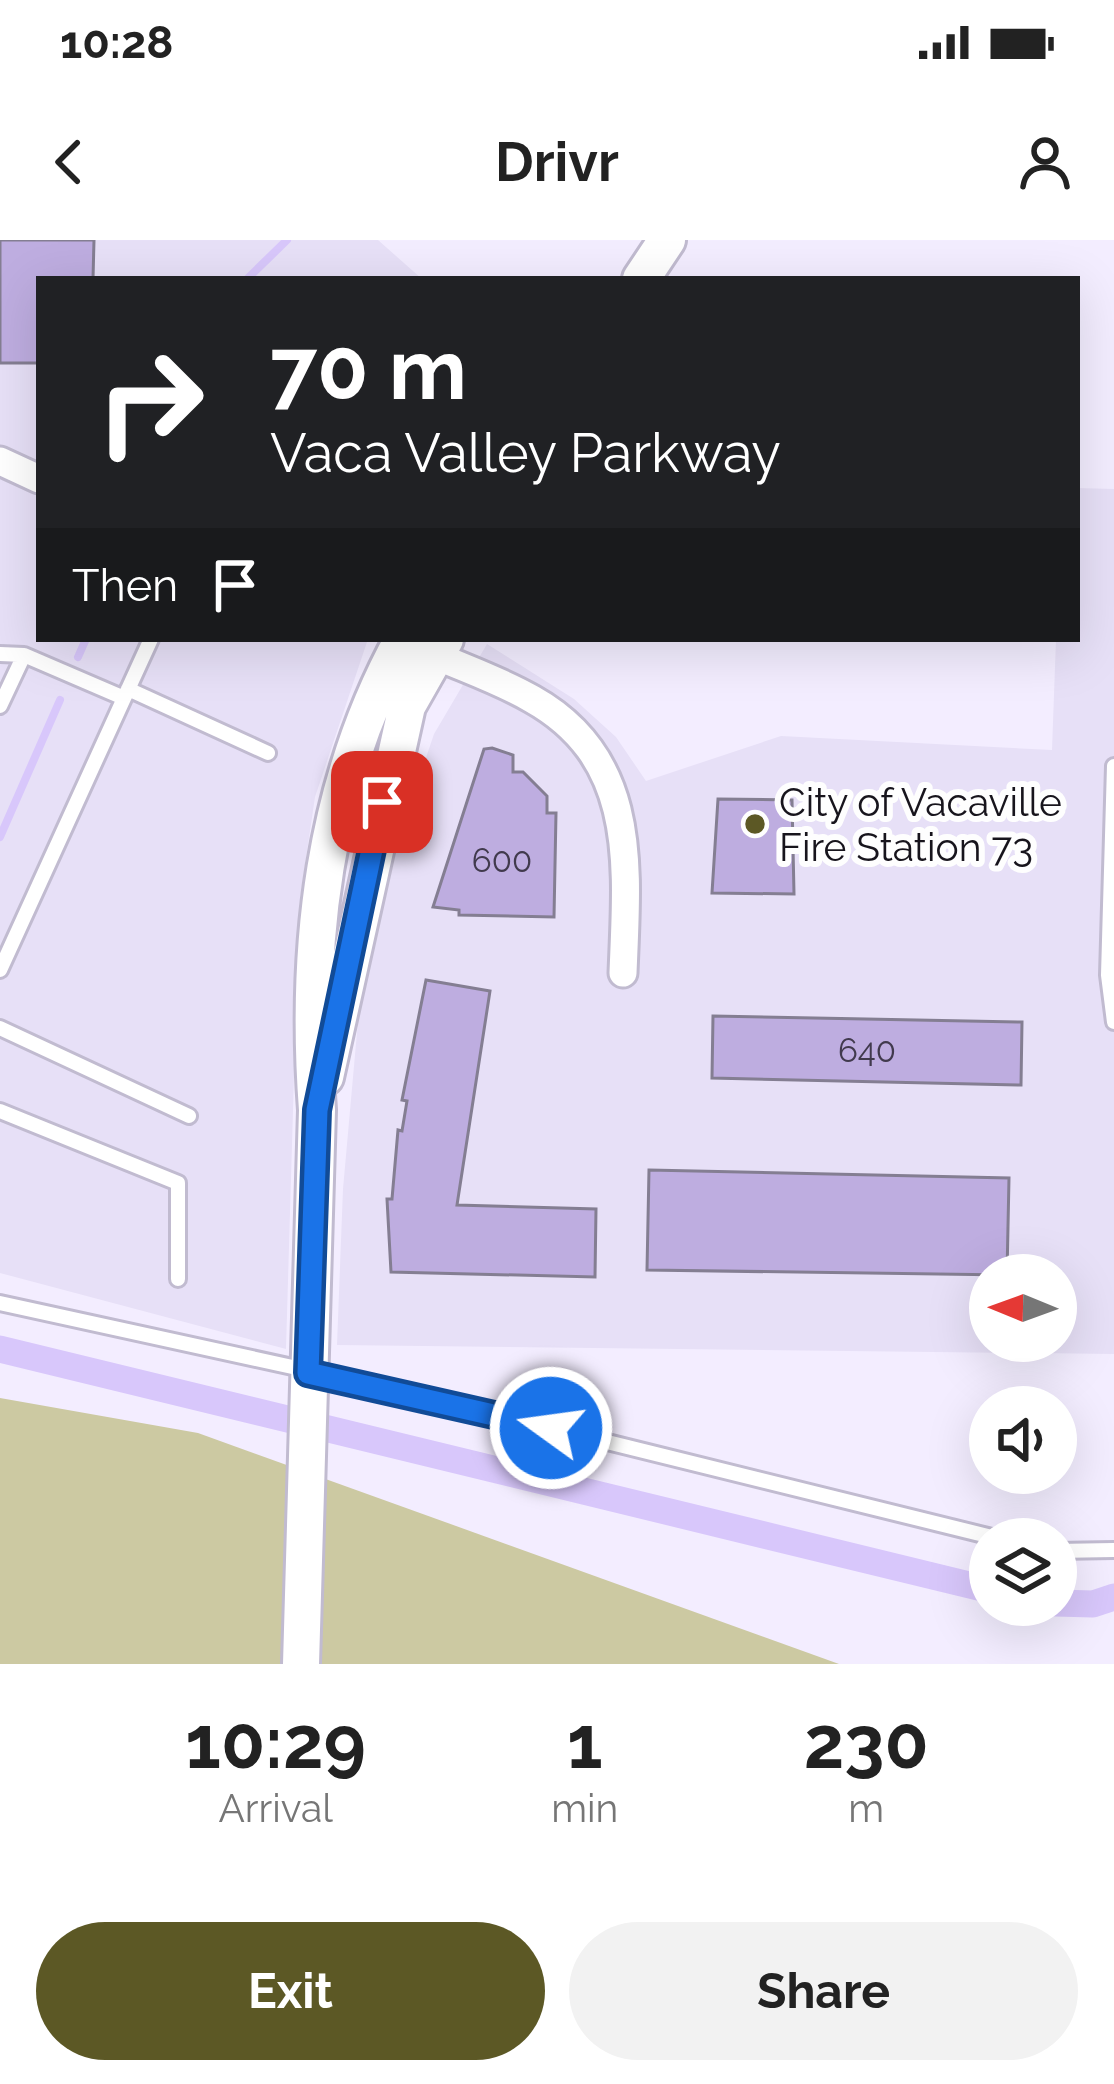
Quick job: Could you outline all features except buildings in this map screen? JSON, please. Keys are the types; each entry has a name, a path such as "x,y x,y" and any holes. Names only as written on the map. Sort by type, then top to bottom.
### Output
{"street":[{"path":"643,276 667,240"},
{"path":"0,461 36,478"},
{"path":"301,1664 317,1110 417,642 529,697 565,720 595,750 623,835 623,973"}],"lane":[{"path":"0,970 150,642"},
{"path":"0,654 25,655 268,753"},
{"path":"0,706 25,655"},
{"path":"1114,766 1108,975 1114,1022"},
{"path":"0,1028 189,1116"},
{"path":"0,1111 178,1183 178,1279"},
{"path":"0,1303 309,1382 394,1389 969,1531"},
{"path":"1077,1551 1114,1550"}],"shaded area":[{"path":"0,240 378,240 419,276 36,276 36,642 367,642 315,797 299,906 286,1349 0,1273"},
{"path":"1080,488 1114,489 1114,1354 1077,1354 1077,1254 969,1254 969,1352 337,1345 343,1189 360,999 402,829 434,734 487,644 574,699 616,737 646,781 781,736 1052,750 1056,642 1080,642"},
{"path":"0,1398 198,1433 839,1664 0,1664"}],"waterway":[{"path":"250,276 287,240"},
{"path":"78,657 85,642"},
{"path":"0,837 60,700"},
{"path":"0,1349 969,1585"},
{"path":"1077,1604 1114,1597"}],"place":[{"name":"City of Vacaville Fire Station 73","path":"755,824"}],"route":[{"path":"382,802 317,1110 308,1373 551,1428"}]}
